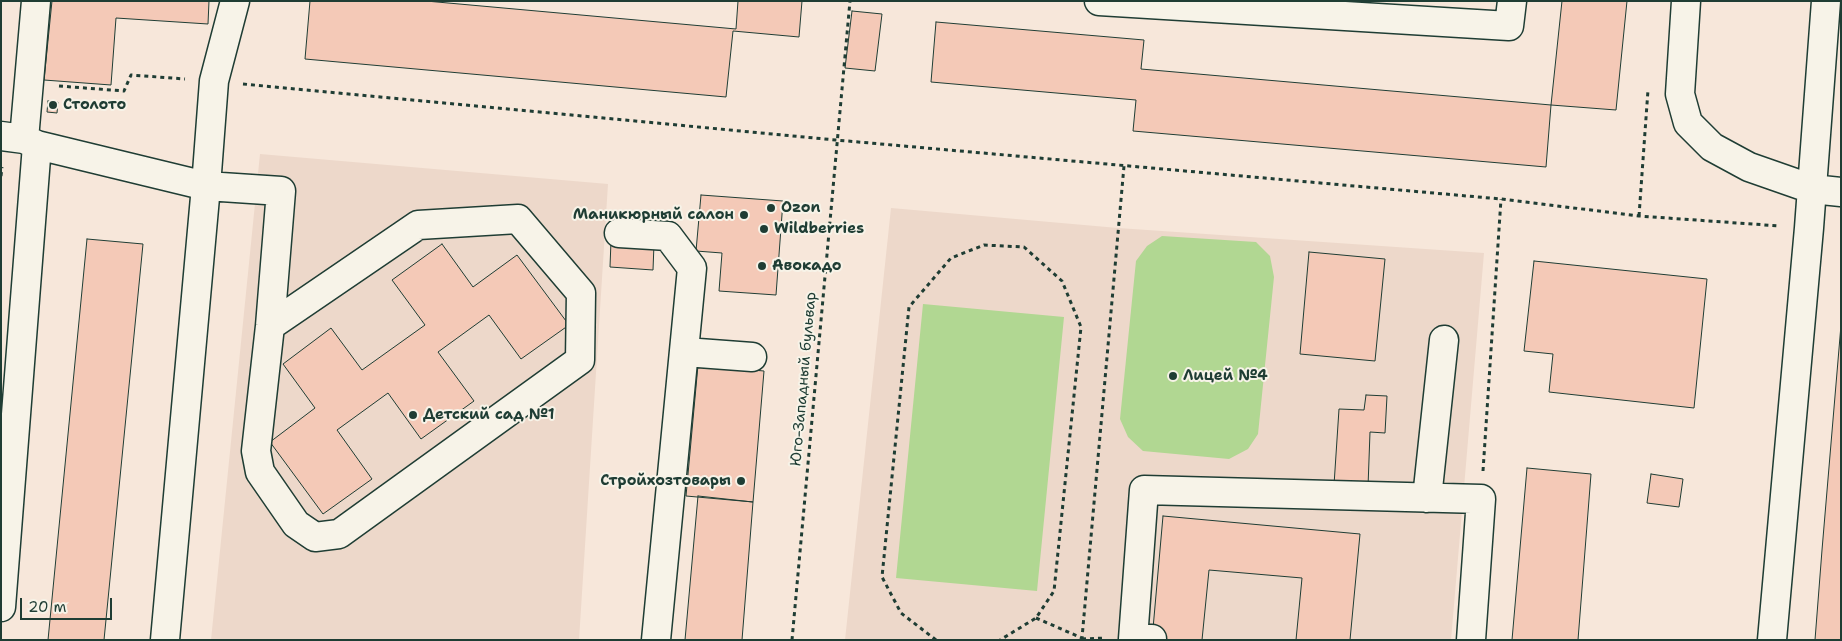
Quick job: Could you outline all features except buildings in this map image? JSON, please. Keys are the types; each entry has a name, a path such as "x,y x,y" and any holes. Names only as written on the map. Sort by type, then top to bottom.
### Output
{"lane":[{"path":"1,607 21,140 29,84 36,1"},
{"path":"165,640 214,81 235,1"},
{"path":"1099,1 1509,26 1512,1"},
{"path":"1686,1 1680,94 1688,122 1712,147 1749,167 1812,189 1841,192"},
{"path":"1772,640 1809,228 1826,1"},
{"path":"21,140 206,186 281,191 270,326 256,451 260,472 296,524 315,537 339,534 580,360 582,293 518,219 418,225 270,326"},
{"path":"619,233 668,236 692,268 656,640"},
{"path":"1426,498 1444,340"},
{"path":"685,352 752,357"},
{"path":"1152,639 1133,638 1144,490 1481,499 1471,640"}],"path":[{"name":"Юго-Западный бульвар","path":"792,640 850,1"},
{"path":"29,84 124,91 131,75 214,81 836,140 1501,198 1639,216 1809,228"},
{"path":"1639,216 1648,89"},
{"path":"1036,618 1082,638 1124,166"},
{"path":"1481,499 1501,198"},
{"path":"936,640 901,613 882,577 909,306 951,258 984,245 1024,247 1062,281 1081,327 1054,591 1036,618 1000,640"}],"shaded area":[{"name":"Детский сад №1","path":"260,154 608,184 579,640 211,640"},
{"name":"Лицей №4","path":"891,208 1118,228 1484,253 1451,640 845,640"}],"green space":[{"path":"1162,236 1256,242 1270,256 1274,277 1258,434 1248,449 1229,459 1143,451 1128,437 1120,419 1136,261 1147,246"},
{"path":"923,304 1064,317 1037,591 896,578"}],"place":[{"name":"Столото","path":"53,105"},
{"name":"Ozon","path":"771,208"},
{"name":"Маникюрный салон","path":"744,215"},
{"name":"Wildberries","path":"764,229"},
{"name":"Авокадо","path":"762,266"},
{"name":"Лицей №4","path":"1173,376"},
{"name":"Детский сад №1","path":"413,415"},
{"name":"Стройхозтовары","path":"741,481"}]}
